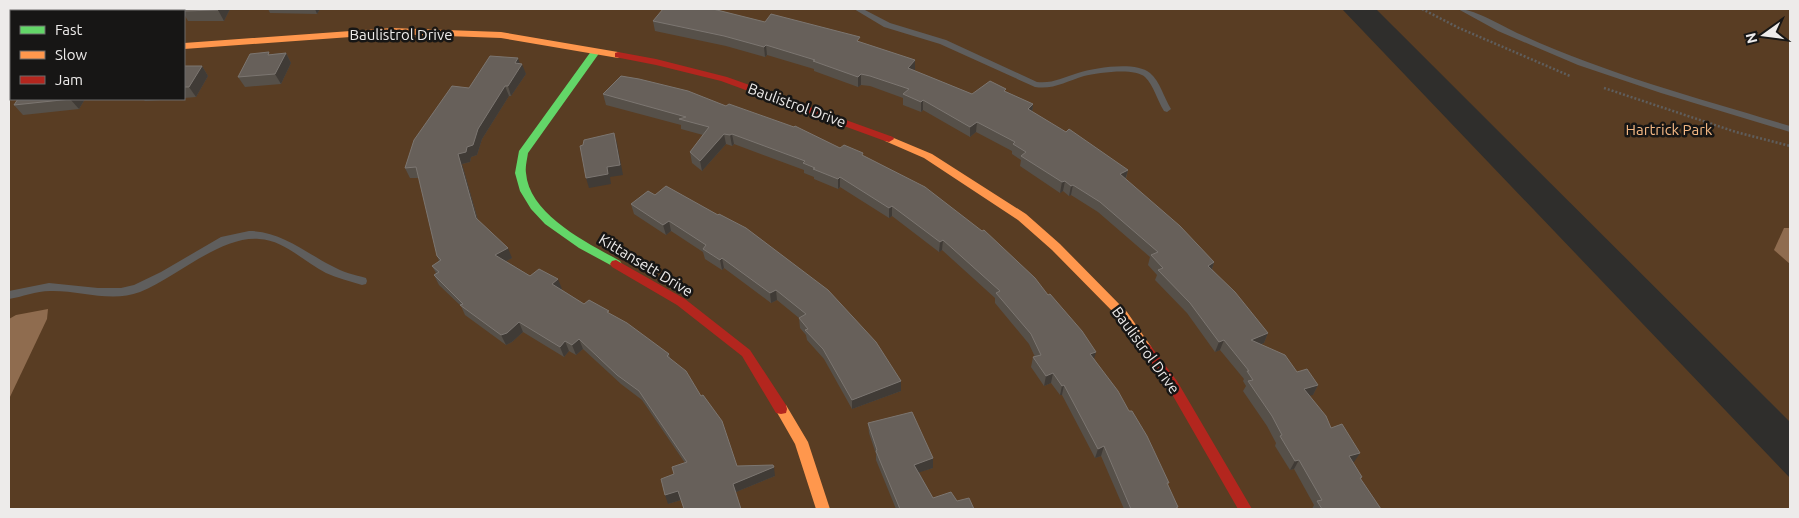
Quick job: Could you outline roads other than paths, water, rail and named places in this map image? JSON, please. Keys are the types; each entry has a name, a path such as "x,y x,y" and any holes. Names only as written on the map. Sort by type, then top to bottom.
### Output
{"street":[{"name":"Baulistrol Drive","path":"185,46 392,31 501,35 656,62 724,79 876,133 928,156 1022,217 1056,246 1123,315 1173,385 1245,509"},
{"name":"Kittansett Drive","path":"595,52 524,153 520,166 520,178 525,191 532,203 554,227 681,302 746,353 801,442 823,509"}],"lane":[{"path":"858,9 887,26 943,42 1035,84 1046,87 1086,74 1135,69 1145,73 1151,79 1167,109"},
{"path":"1462,9 1497,29 1582,64 1790,129"},
{"path":"9,295 49,287 98,292 121,292 165,276 224,240 250,235 261,235 282,241 330,270 362,281"}],"park label":[{"name":"Hartrick Park","path":"1669,129"}]}
